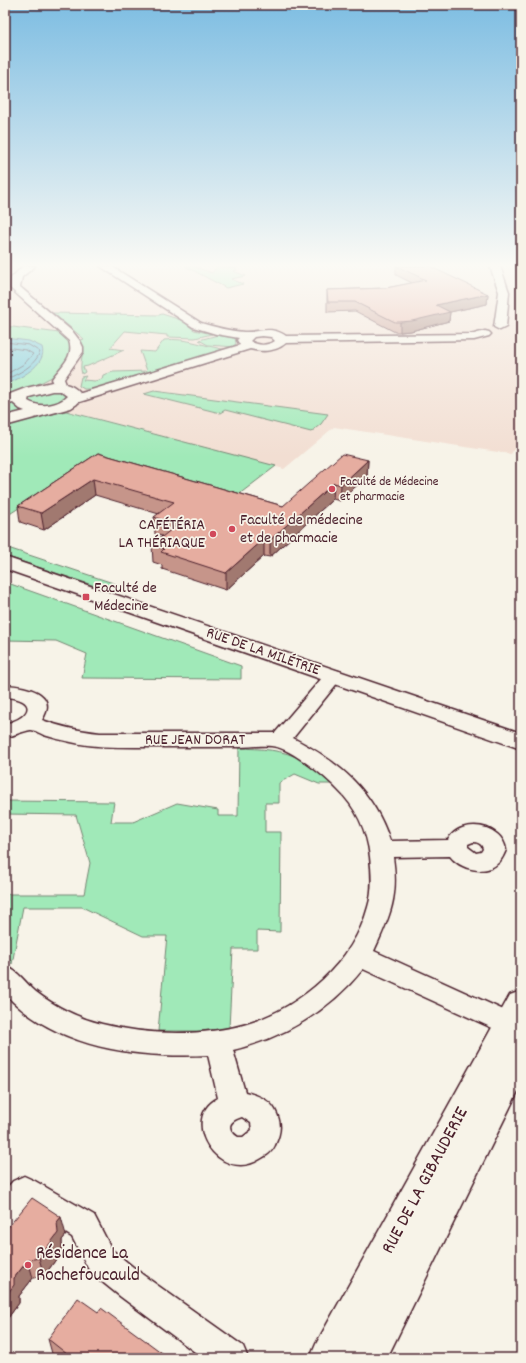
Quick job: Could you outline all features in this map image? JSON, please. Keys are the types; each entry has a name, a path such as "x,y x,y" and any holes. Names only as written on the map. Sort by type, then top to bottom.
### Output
{"street":[{"path":"64,330 74,338 77,353 58,379 69,393"},
{"path":"212,330 269,347 278,344 282,340 474,336 485,334 496,337 508,334 505,330"},
{"path":"38,388 69,393 107,390 248,341"},
{"path":"5,401 38,388 67,368"},
{"path":"5,421 48,409 65,406 69,393"},
{"path":"22,395 20,402 24,406 38,409 48,409"},
{"name":"RUE DE LA MILÉTRIE","path":"5,563 521,741"},
{"path":"5,977 12,986 41,1010 72,1026 104,1038 139,1043 177,1045 218,1043 257,1032 289,1018 317,1001 343,977 359,956 380,908 384,884 382,850 376,828 351,789 323,764 302,750 280,740 334,676"},
{"path":"5,691 26,693 33,697 37,703 38,709 35,716 29,722 17,729 5,732"},
{"name":"RUE JEAN DORAT","path":"29,722 70,736 100,740 280,740"},
{"path":"382,850 457,848"},
{"path":"359,956 518,1039"},
{"name":"RUE DE LA GIBAUDERIE","path":"330,1358 440,1157 518,1039"},
{"name":"RUE DE LA GIBAUDERIE","path":"366,1358 518,1039"},
{"path":"218,1043 234,1104"},
{"path":"5,1214 24,1191 83,1226 101,1261 132,1286 231,1358"}],"shaded area":[{"path":"33,330 521,330 521,444 517,444 511,454 334,427 284,469 72,412 5,433 5,395 52,376 62,369 67,334"}],"green space":[{"path":"5,330 33,330 67,334 73,354 62,369 50,378 35,385 5,395"},
{"path":"73,330 193,330 212,334 195,338 167,337 167,335 125,331 110,348 124,350 83,367 85,372 82,374 81,365 83,349 81,340 84,339"},
{"path":"218,335 235,338 236,344 233,346 235,347 208,345 199,340"},
{"path":"172,339 189,341 228,350 96,389 84,389 79,386 81,377 86,376 83,380 95,381 102,379 103,375 113,372 147,371 140,351 155,352 164,340"},
{"path":"57,390 67,396 62,402 57,404 48,406 39,405 28,400 31,395 39,391"},
{"path":"154,391 328,414 321,424 311,432 225,410 220,413 144,394"},
{"path":"13,403 18,408 26,411 5,418 5,404"},
{"path":"66,411 276,466 238,495 96,458 5,517 5,425"},
{"path":"5,547 116,584 101,588 5,556"},
{"path":"5,582 241,666 241,679 82,678 87,654 56,641 5,640"},
{"path":"239,748 272,750 295,756 310,765 331,784 319,784 295,774 279,783 279,803 265,803 265,832 281,832 280,932 257,931 257,949 233,949 229,1028 200,1031 158,1031 167,936 143,936 82,907 23,907 12,964 5,953 5,894 84,894 90,863 76,815 5,814 5,801 114,802 111,822 133,822 177,803 218,810 218,816 238,816"}],"water":[{"path":"5,338 29,341 42,347 43,354 41,360 31,370 5,385"}],"building":[{"path":"98,453 283,506 342,454 368,460 341,485 334,483 270,540 264,539 226,573 161,552 164,549 152,545 177,525 154,517 174,502 93,479 41,513 18,506"},
{"path":"32,1198 61,1217 57,1222 58,1233 39,1258 28,1260 14,1278 14,1285 5,1297 5,1231"},
{"path":"78,1298 98,1312 101,1308 169,1358 72,1358 48,1339"}],"place":[{"name":"Faculté de Médecine et pharmacie","path":"332,489"},
{"name":"Faculté de médecine et de pharmacie","path":"232,529"},
{"name":"CAFÉTÉRIA LA THÉRIAQUE","path":"213,534"},
{"name":"Faculté de Médecine","path":"86,597"},
{"name":"Résidence La Rochefoucauld","path":"28,1265"}]}
